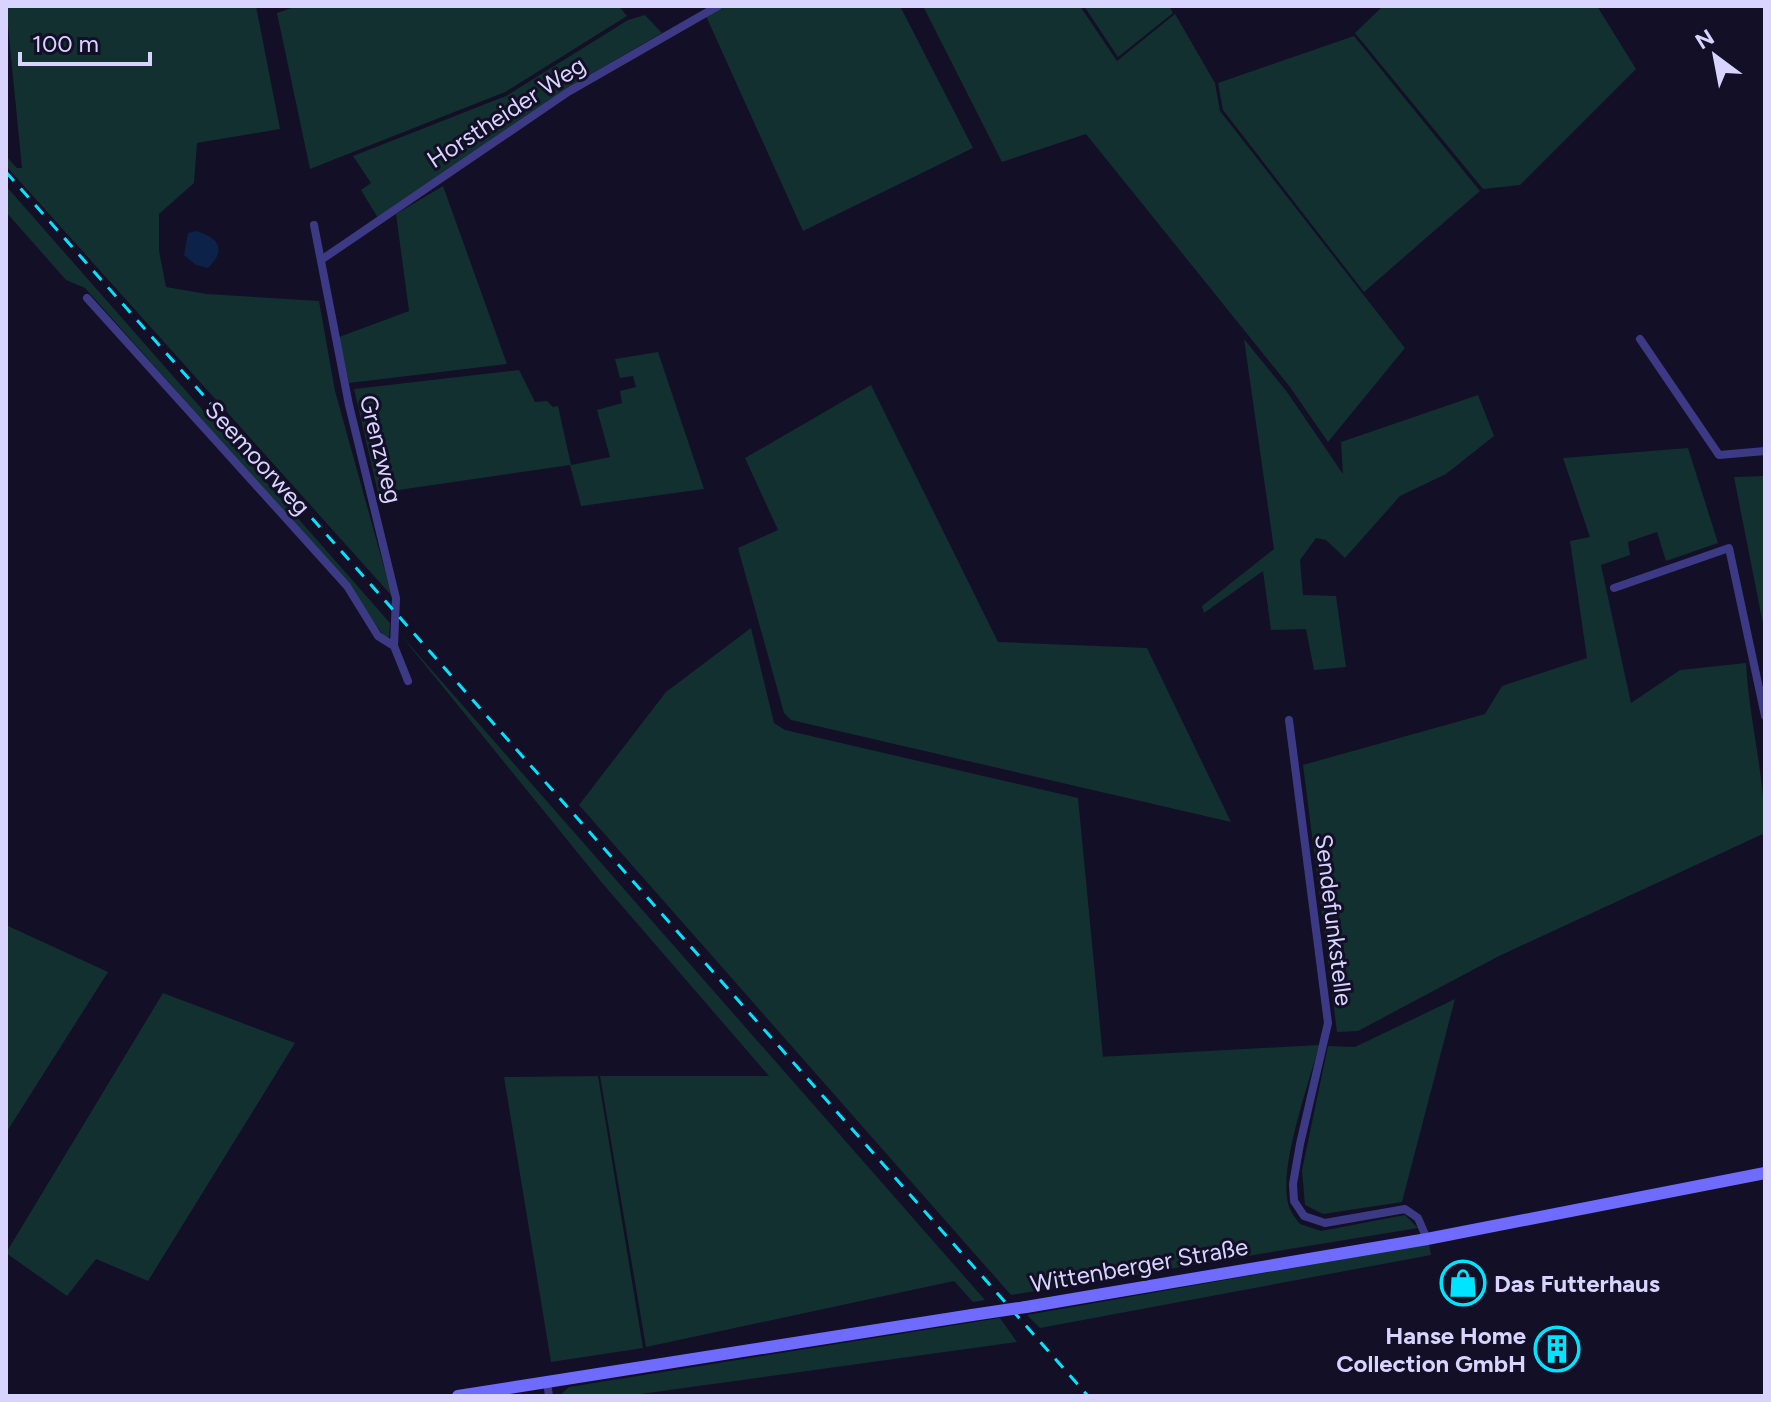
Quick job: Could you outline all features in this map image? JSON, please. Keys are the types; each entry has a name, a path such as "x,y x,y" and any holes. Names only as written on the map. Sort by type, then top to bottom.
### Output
{"main road":[{"name":"Wittenberger Straße","path":"458,1396 1026,1307 1427,1239 1765,1173"}],"street":[{"name":"Horstheider Weg","path":"321,260 568,92 718,6"},
{"name":"Grenzweg","path":"314,225 349,405 396,598 394,646 408,681"},
{"name":"Seemoorweg","path":"87,298 347,586 378,636 394,646"},
{"path":"1640,339 1719,455 1765,451"},
{"path":"1614,588 1729,548 1765,716"},
{"name":"Sendefunkstelle","path":"1289,720 1328,1023 1300,1144 1293,1184 1294,1201 1304,1216 1325,1223 1405,1209 1418,1218 1427,1239"},
{"path":"547,1382 549,1396"}],"green space":[{"path":"6,6 256,6 280,129 197,143 194,183 159,214 159,251 166,287 207,294 319,301 335,391 392,596 6,166 6,156 17,168 22,168"},
{"path":"297,6 619,6 627,16 505,92 310,169 277,13"},
{"path":"721,6 900,6 973,148 803,231 706,16"},
{"path":"923,6 1080,6 1117,61 1175,14 1215,83 1220,111 1405,348 1328,442 1290,387 1086,134 1002,162"},
{"path":"1084,6 1169,6 1173,13 1118,57"},
{"path":"1383,6 1597,6 1636,69 1520,185 1483,189 1355,33"},
{"path":"645,15 662,33 576,83 378,218 361,190 371,183 353,156 506,96 628,20"},
{"path":"1354,36 1480,191 1364,292 1223,110 1218,83"},
{"path":"6,186 390,623 389,637 385,638 348,584 85,288 66,280 6,212"},
{"path":"443,186 507,364 349,383 339,337 409,311 396,214"},
{"path":"1244,339 1287,392 1343,474 1341,442 1478,395 1494,436 1446,474 1400,496 1345,558 1326,540 1316,538 1300,560 1303,595 1336,596 1346,667 1314,670 1306,629 1271,630 1263,571 1204,613 1202,606 1274,549"},
{"path":"658,352 704,489 581,506 570,465 378,493 354,389 519,370 535,402 547,401 553,407 558,406 571,465 610,457 597,410 622,403 620,391 636,387 633,376 620,378 615,359"},
{"path":"871,385 998,642 1147,648 1231,822 791,720 784,713 738,548 778,530 745,458"},
{"path":"1688,448 1718,543 1666,561 1657,532 1628,542 1630,555 1601,565 1631,703 1680,670 1746,663 1765,833 1499,956 1358,1031 1337,1032 1303,765 1485,714 1502,686 1587,658 1570,541 1590,537 1563,458"},
{"path":"1765,476 1765,634 1734,477"},
{"path":"751,628 774,723 785,730 1078,798 1103,1057 1319,1045 1291,1147 1286,1187 1291,1212 1300,1224 1321,1231 1405,1215 1418,1228 1011,1295 579,805 666,692"},
{"path":"400,634 985,1300 973,1302 954,1281 646,1347 600,1076 769,1076 603,884"},
{"path":"6,925 108,972 6,1133"},
{"path":"163,993 295,1043 148,1281 96,1259 67,1296 6,1253"},
{"path":"1455,999 1402,1202 1323,1214 1305,1205 1302,1170 1328,1046 1355,1047"},
{"path":"598,1076 643,1348 551,1362 504,1077"},
{"path":"1429,1244 1431,1255 1040,1328 1027,1315"},
{"path":"1000,1318 1017,1342 626,1396 559,1396 569,1387"}],"water":[{"path":"196,231 210,237 218,245 217,255 208,268 196,265 184,255 188,233"}],"railway":[{"path":"6,172 1088,1396"}],"place":[{"name":"Das Futterhaus","path":"1463,1283"},
{"name":"Hanse Home Collection GmbH","path":"1557,1349"}]}
